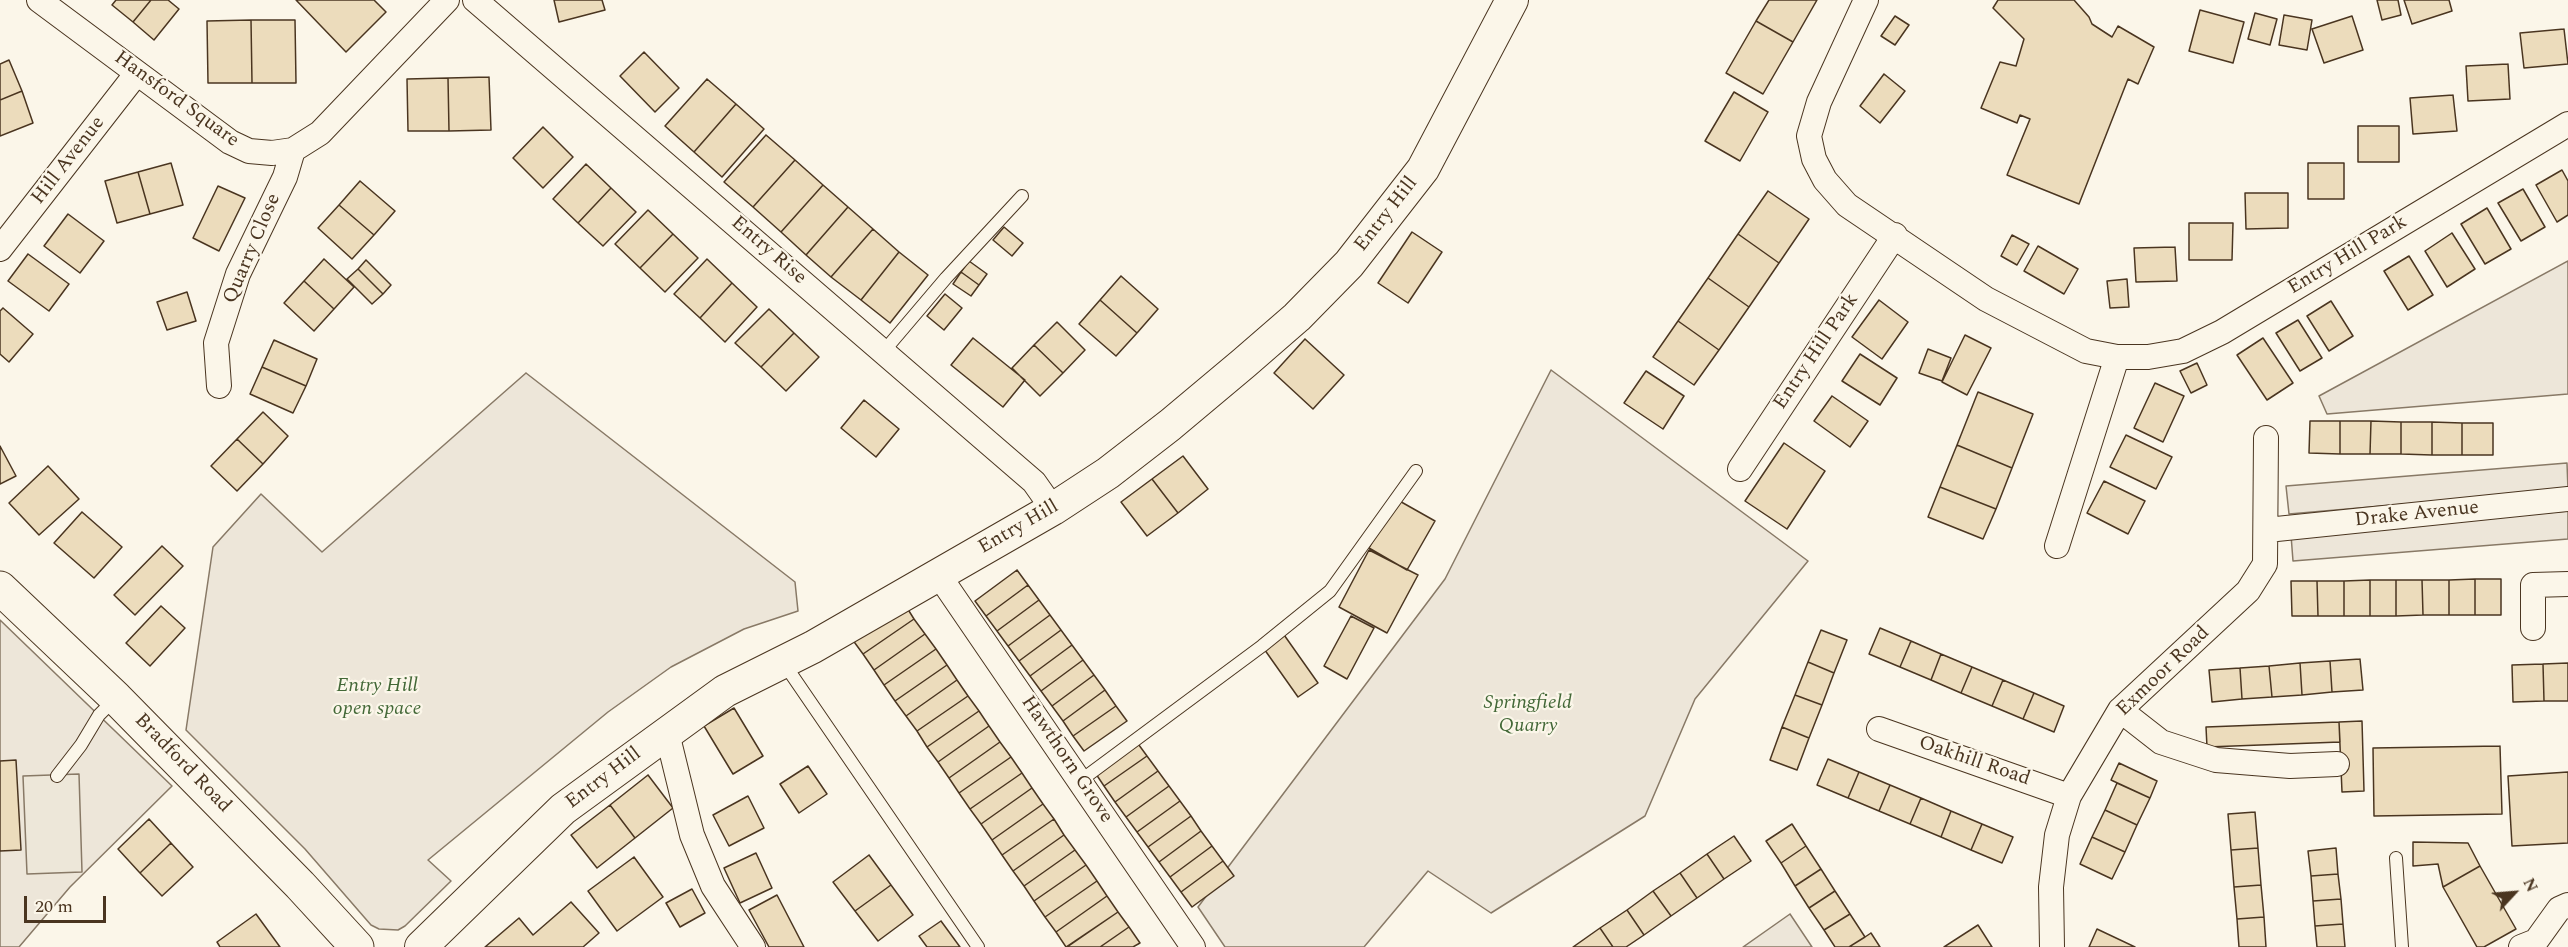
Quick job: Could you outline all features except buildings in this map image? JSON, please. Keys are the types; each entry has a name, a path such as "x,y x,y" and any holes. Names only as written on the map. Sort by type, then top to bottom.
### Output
{"main road":[{"name":"Bradford Road","path":"0,588 116,698 300,885 357,947"}],"street":[{"name":"Hansford Square","path":"39,0 230,142 249,151 272,153 293,150 320,133 447,0"},
{"name":"Entry Rise","path":"475,0 884,351 1034,483 1053,509"},
{"name":"Entry Hill","path":"421,947 563,809 725,691 813,647 1053,509 1108,473 1170,425 1297,317 1349,264 1423,169 1512,0"},
{"name":"Entry Hill Park","path":"1866,0 1819,102 1809,136 1814,159 1825,180 1847,205 1895,235 1986,299 2086,351 2116,357 2148,357 2183,351 2222,332 2568,123"},
{"name":"Hill Avenue","path":"0,249 137,73"},
{"name":"Quarry Close","path":"219,386 216,343 238,274 285,177 293,150"},
{"name":"Entry Hill Park","path":"1740,469 1895,235"},
{"path":"2057,546 2116,357"},
{"name":"Exmoor Road","path":"2052,947 2051,886 2057,835 2069,796 2120,710 2248,591 2265,564 2266,438"},
{"name":"Drake Avenue","path":"2267,530 2568,499"},
{"name":"Hawthorn Grove","path":"938,574 1193,947"},
{"path":"2533,628 2534,585 2568,584"},
{"path":"2120,710 2161,742 2216,760 2290,766 2337,764"},
{"name":"Oakhill Road","path":"1879,729 2069,796"},
{"path":"667,733 692,835 713,886 753,947"},
{"path":"2521,947 2536,941 2559,909 2568,905"}],"lane":[{"path":"884,351 946,278 1022,196"},
{"path":"1080,781 1279,634 1330,591 1416,471"},
{"path":"782,661 978,947"},
{"path":"57,776 81,745 99,715 116,698"},
{"path":"2396,858 2402,947"}],"green space":[{"path":"2568,261 2568,394 2327,414 2319,396"},
{"name":"Springfield Quarry","path":"1551,370 1808,561 1695,699 1645,816 1491,913 1428,871 1364,947 1225,947 1198,907 1445,579"},
{"name":"Entry Hill open space","path":"526,373 795,582 798,611 744,629 671,667 608,712 428,860 451,881 405,926 398,930 379,929 371,925 305,849 186,730 213,547 261,494 322,552"},
{"path":"2567,463 2568,490 2289,514 2286,486"},
{"path":"2568,511 2568,539 2293,561 2291,535"},
{"path":"0,620 172,786 70,887 19,947 0,947"},
{"path":"1790,914 1812,947 1743,947"}],"shaded area":[{"path":"79,774 82,872 27,874 23,776"}]}
